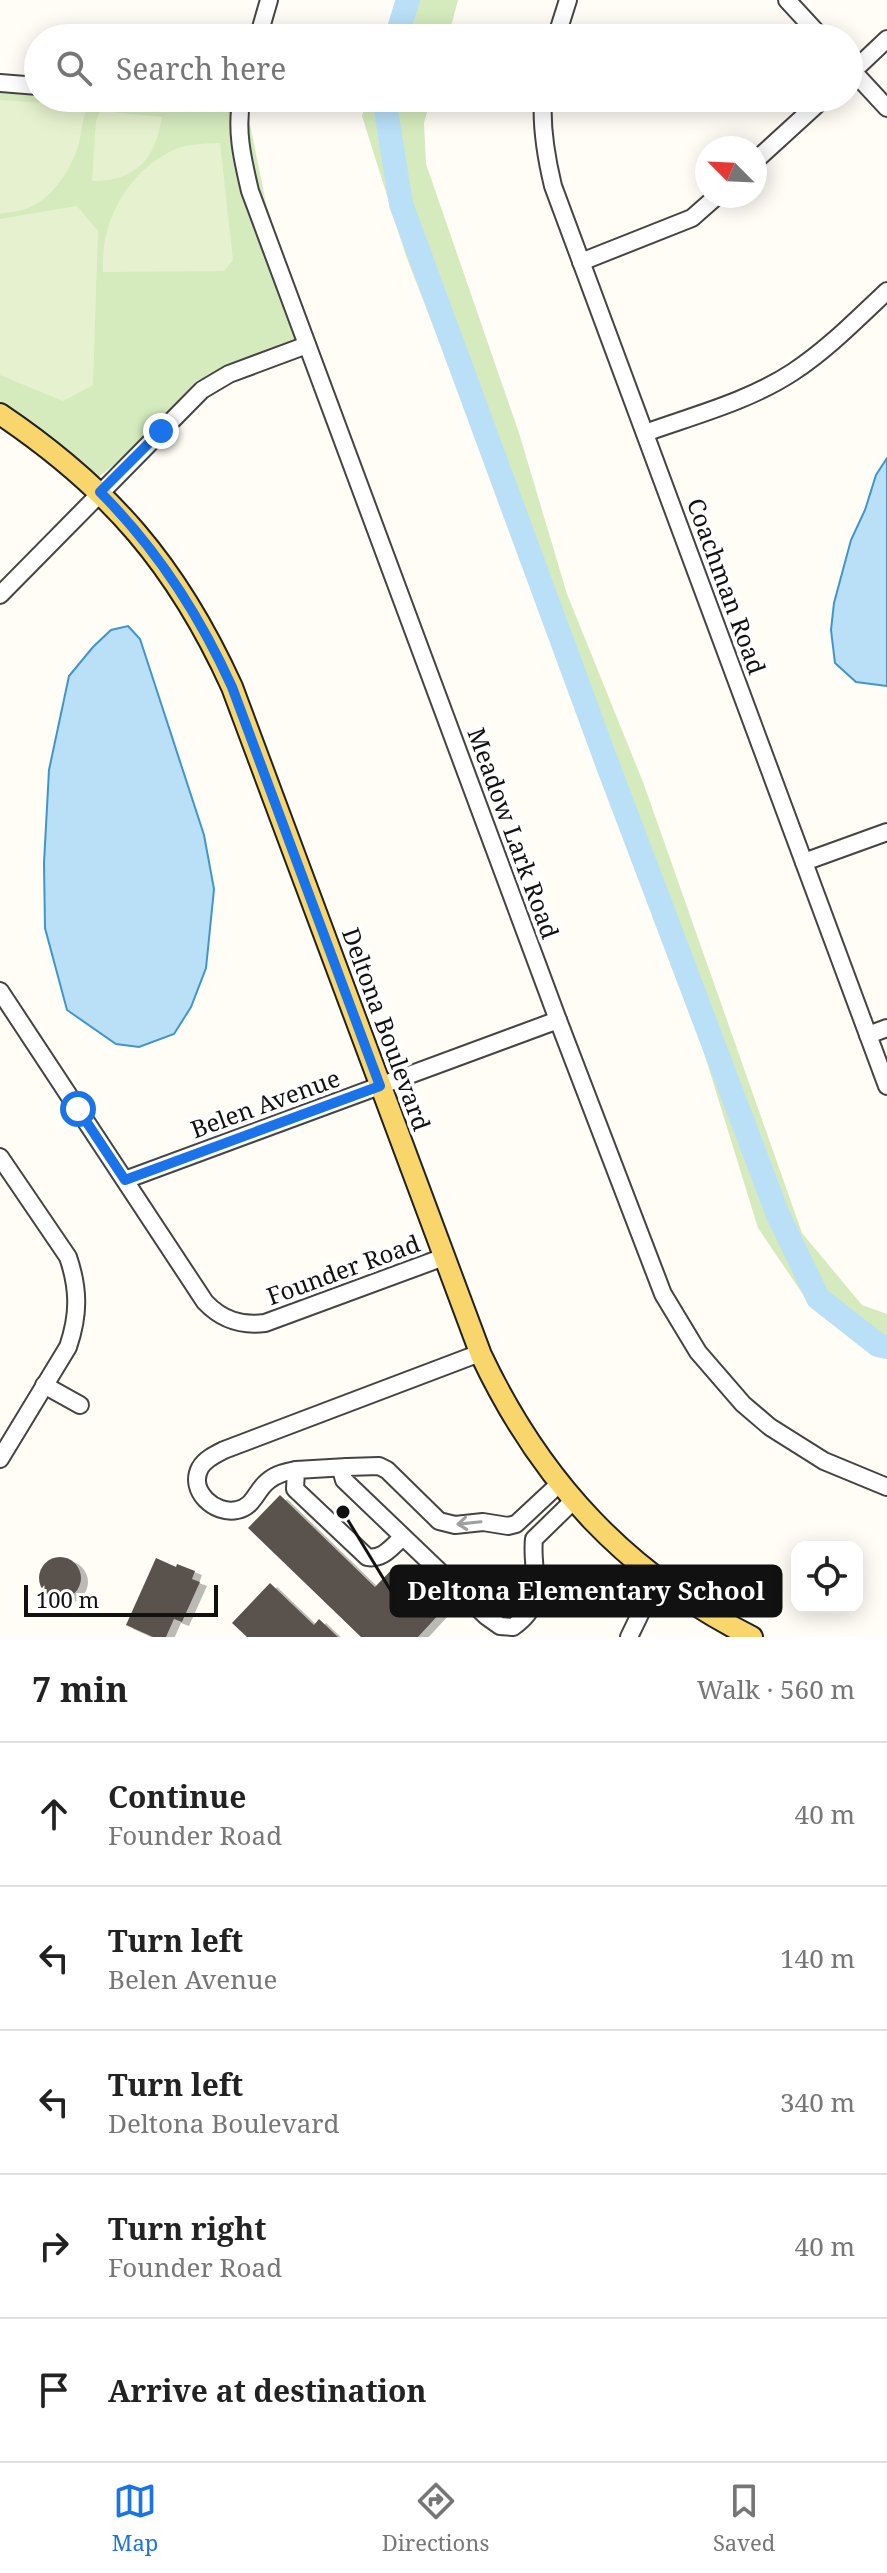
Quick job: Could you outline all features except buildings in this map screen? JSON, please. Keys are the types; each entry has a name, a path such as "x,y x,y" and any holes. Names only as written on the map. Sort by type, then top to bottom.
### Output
{"main road":[{"name":"Deltona Boulevard","path":"0,414 38,439 100,492 143,539 171,575 214,649 232,687 480,1353 516,1424 573,1501 626,1554 692,1604 752,1637"}],"street":[{"path":"262,24 269,0"},
{"path":"560,24 568,0"},
{"path":"787,0 809,24"},
{"path":"863,60 887,39"},
{"path":"0,83 24,85"},
{"path":"863,84 887,108"},
{"name":"Meadow Lark Road","path":"241,112 242,160 250,191 649,1264 680,1325 698,1352 743,1404 783,1436 824,1461 887,1487"},
{"name":"Coachman Road","path":"543,112 546,159 553,186 887,1086"},
{"path":"767,150 809,112"},
{"path":"581,262 692,218 703,208"},
{"path":"645,433 739,400 792,373 887,291"},
{"path":"0,595 202,390 229,374 307,345"},
{"path":"804,862 887,832"},
{"name":"Founder Road","path":"0,991 205,1302 224,1318 237,1323 265,1323 444,1257"},
{"name":"Belen Avenue","path":"125,1180 558,1020"},
{"path":"868,1035 887,1028"},
{"path":"0,1157 59,1242 74,1276 77,1309 68,1347 0,1459"},
{"path":"480,1353 212,1456 200,1468 197,1482 201,1495 220,1509 237,1510 250,1504 265,1483 276,1475 296,1470 379,1466 387,1470 439,1521 455,1525 483,1522 508,1526 516,1524 559,1484"},
{"path":"44,1385 80,1405"},
{"path":"347,1467 342,1473 344,1480 500,1626 513,1627 522,1621 532,1608 537,1591 534,1539 516,1524"},
{"path":"296,1470 295,1489 367,1557 375,1559 382,1556 403,1537"},
{"path":"534,1539 573,1501"},
{"path":"629,1637 657,1579"}],"green space":[{"path":"401,0 458,0 452,24 393,24"},
{"path":"0,78 24,81 24,112 247,112 266,203 310,343 196,381 134,449 96,479 0,406"},
{"path":"0,100 24,102 24,112 85,112 76,153 59,183 34,205 0,214"},
{"path":"100,112 162,117 154,145 141,165 121,177 92,181 96,121"},
{"path":"363,112 427,112 424,123 426,164 519,433 567,594 643,782 802,1233 862,1305 887,1314 887,1351 858,1344 802,1293 758,1228 660,910 406,256 362,116"},
{"path":"220,143 233,260 224,271 103,272 106,234 120,199 131,184 159,158 176,149"},
{"path":"77,206 98,231 93,385 63,401 0,375 0,219"}],"water":[{"path":"887,458 887,686 856,682 835,663 831,630 834,603 851,540 876,475"},
{"path":"128,626 140,639 204,835 214,889 206,968 191,1007 174,1034 139,1047 116,1044 67,1010 45,928 44,863 49,770 69,676 111,630"}],"waterway":[{"path":"400,24 408,0"},
{"path":"386,112 401,204 778,1215 818,1298 878,1345 887,1347"}],"place":[{"name":"Deltona Elementary School","path":"343,1512"}],"route":[{"path":"78,1109 125,1180 380,1086 232,687 194,611 171,575 100,492 161,431"}]}
